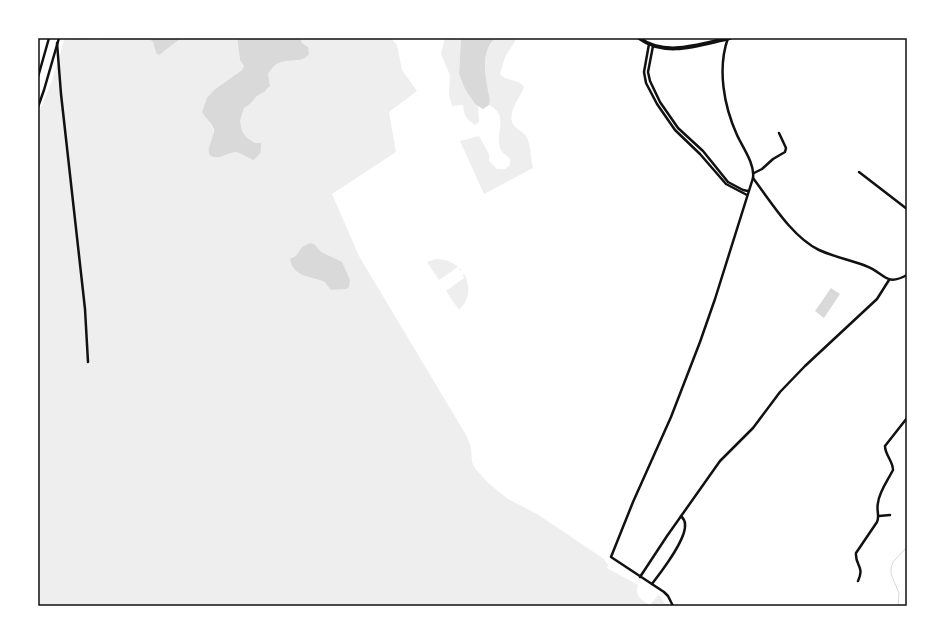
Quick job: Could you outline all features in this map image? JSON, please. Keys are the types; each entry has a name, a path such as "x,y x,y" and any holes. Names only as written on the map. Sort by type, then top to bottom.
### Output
{"highway":[{"path":"639,38 651,45 666,49 678,49 728,38"}],"street":[{"path":"38,77 49,38"},
{"path":"38,106 59,38"},
{"path":"673,606 666,594 611,557 633,502 677,402 715,299 753,178 754,173 749,159 726,106 722,76 724,50 728,38"},
{"path":"57,43 61,94 85,309 88,362"},
{"path":"651,45 648,77 660,102 678,128 707,155 728,182 748,191"},
{"path":"651,45 644,72 646,83 657,104 675,130 704,158 716,174 726,184 747,195"},
{"path":"754,173 762,169 773,158 785,152 786,148 779,133"},
{"path":"704,158 707,155"},
{"path":"859,172 907,209"},
{"path":"753,178 794,231 807,243 827,254 867,266 890,280 896,280 907,275"},
{"path":"640,577 720,461 753,428 783,389 811,360 877,299 890,280"},
{"path":"858,581 861,572 860,565 856,558 856,553 877,522 879,516 877,506 879,498 893,470 893,465 886,453 885,446 907,418"},
{"path":"879,516 890,515"},
{"path":"652,584 677,548 683,534 685,523 681,516"}],"shaded area":[{"path":"69,38 99,40 103,38 148,38 153,42 156,53 165,51 175,41 182,38 237,38 240,60 244,66 242,70 214,90 206,118 211,124 214,133 209,148 210,154 237,152 253,160 261,143 255,143 246,137 242,131 240,121 244,108 257,96 268,89 270,83 267,78 271,68 283,60 298,61 308,47 302,43 300,38 391,38 397,45 402,70 417,91 389,112 396,152 332,194 359,256 466,435 471,447 472,462 487,482 508,499 537,514 604,559 608,565 607,568 638,585 638,595 644,602 650,605 659,594 666,606 38,606 38,114 52,81 64,40"},
{"path":"148,38 182,38 159,55 156,53 153,42"},
{"path":"237,38 300,38 302,43 308,47 309,54 300,60 284,61 273,67 268,74 270,86 244,108 240,121 242,131 246,137 255,143 261,143 260,153 253,160 237,152 218,157 211,156 209,150 214,130 202,112 207,98 214,90 242,70 244,66 240,60"},
{"path":"445,38 461,38 459,74 465,89 478,106 479,122 475,125 469,121 466,116 463,105 452,106 449,94 450,75 441,54"},
{"path":"461,38 495,38 490,45 485,60 490,101 489,105 483,109 475,104 465,89 459,74"},
{"path":"495,38 517,38 505,57 500,74 505,78 519,82 524,87 514,106 511,119 512,123 526,136 528,140 533,168 484,194 460,141 479,136 489,154 489,161 497,169 505,169 510,165 510,159 502,151 499,144 499,115 496,109 489,105 490,101 485,60 490,45"},
{"path":"310,243 314,244 321,252 342,262 350,280 349,287 346,289 331,290 323,281 298,273 292,265 290,259 296,256 302,247"},
{"path":"436,259 450,262 456,265 462,270 461,271 458,267 439,280 427,262"},
{"path":"464,273 468,283 468,293 463,306 459,310 446,291 464,278"},
{"path":"831,288 840,294 824,318 815,311"}],"waterway":[{"path":"898,606 899,593 891,574 891,568 893,562 907,547"}]}
